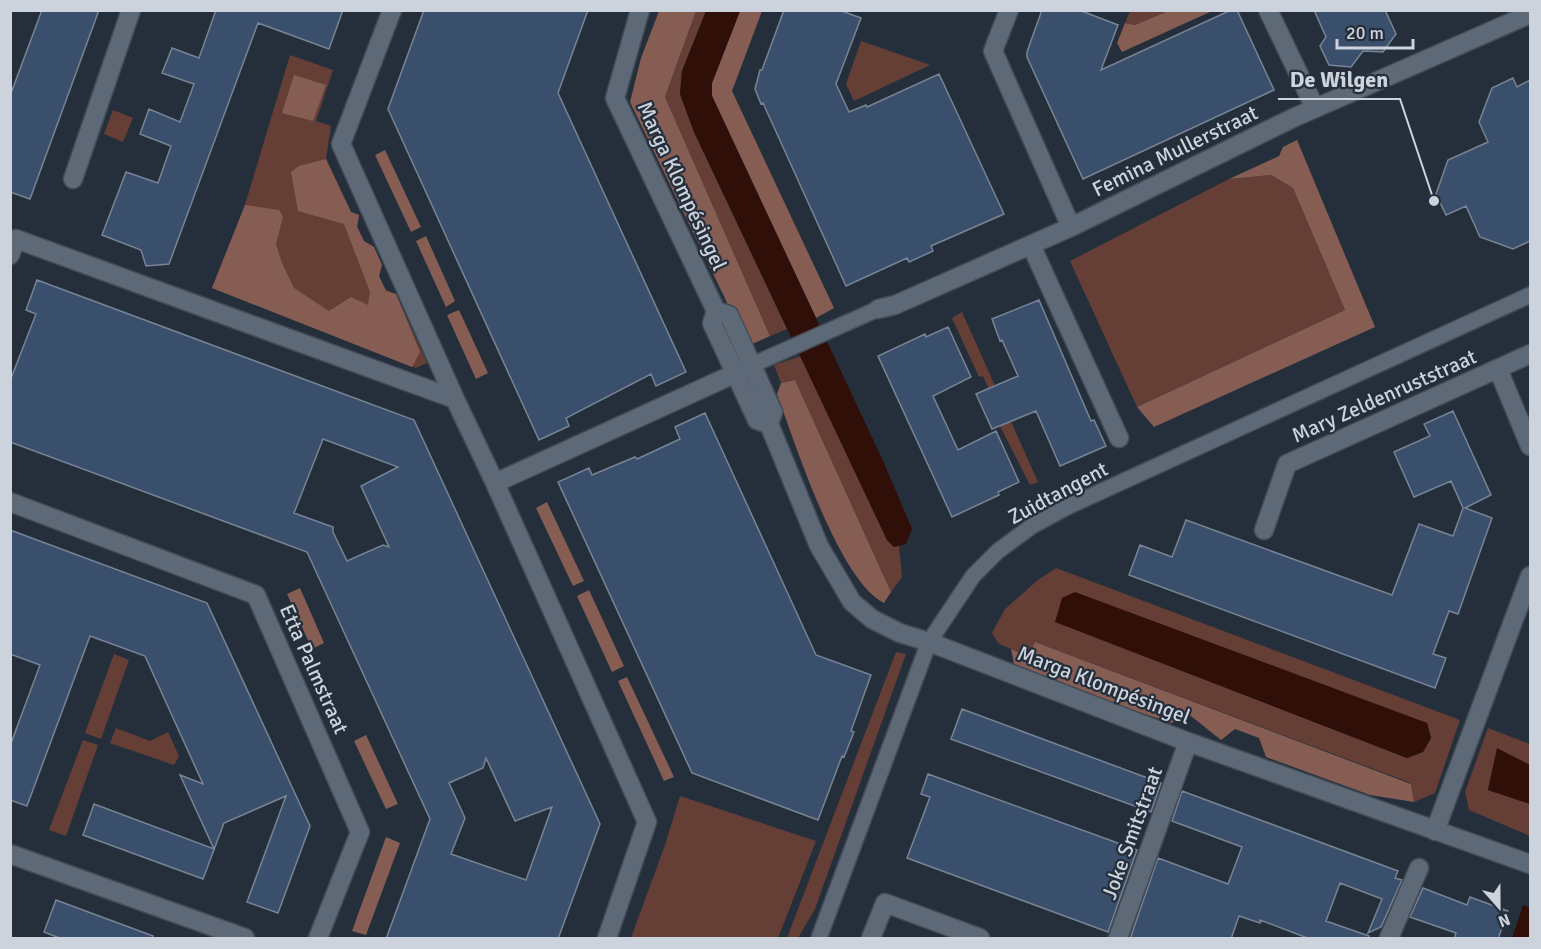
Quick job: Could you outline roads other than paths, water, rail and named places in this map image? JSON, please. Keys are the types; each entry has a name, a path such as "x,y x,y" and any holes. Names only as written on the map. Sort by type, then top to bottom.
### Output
{"street":[{"path":"73,179 131,10"},
{"path":"392,10 341,144 646,822 607,939"},
{"name":"Marga Klompésingel","path":"640,10 615,98 716,311 712,323 735,374 757,420 769,424"},
{"path":"1009,10 993,51 1071,227"},
{"path":"1268,10 1315,108"},
{"name":"Femina Mullerstraat","path":"878,309 895,305 1071,227 1315,108 1530,14"},
{"path":"10,255 16,239 455,399"},
{"path":"1031,245 1119,438"},
{"name":"Marga Klompésingel","path":"716,311 729,315 773,412 769,424 819,546 852,602 872,619 900,633 929,642 1188,742 1530,864"},
{"name":"Mary Zeldenruststraat","path":"1264,530 1287,465 1530,354"},
{"path":"495,483 752,365"},
{"name":"Mary Zeldenruststraat","path":"1498,369 1530,446"},
{"name":"Etta Palmstraat","path":"10,502 256,595 360,832 318,939"},
{"path":"1435,831 1524,610 1530,576"},
{"name":"Joke Smitstraat","path":"1118,939 1188,742"},
{"path":"10,854 245,939"},
{"path":"1389,939 1419,868"},
{"path":"871,939 885,903 980,939"}],"lane":[{"name":"Zuidtangent","path":"819,939 929,642 973,576 998,551 1032,526 1067,507 1530,295"},
{"name":"Femina Mullerstraat","path":"752,365 878,309"}],"place":[{"name":"De Wilgen","path":"1434,201"}]}
